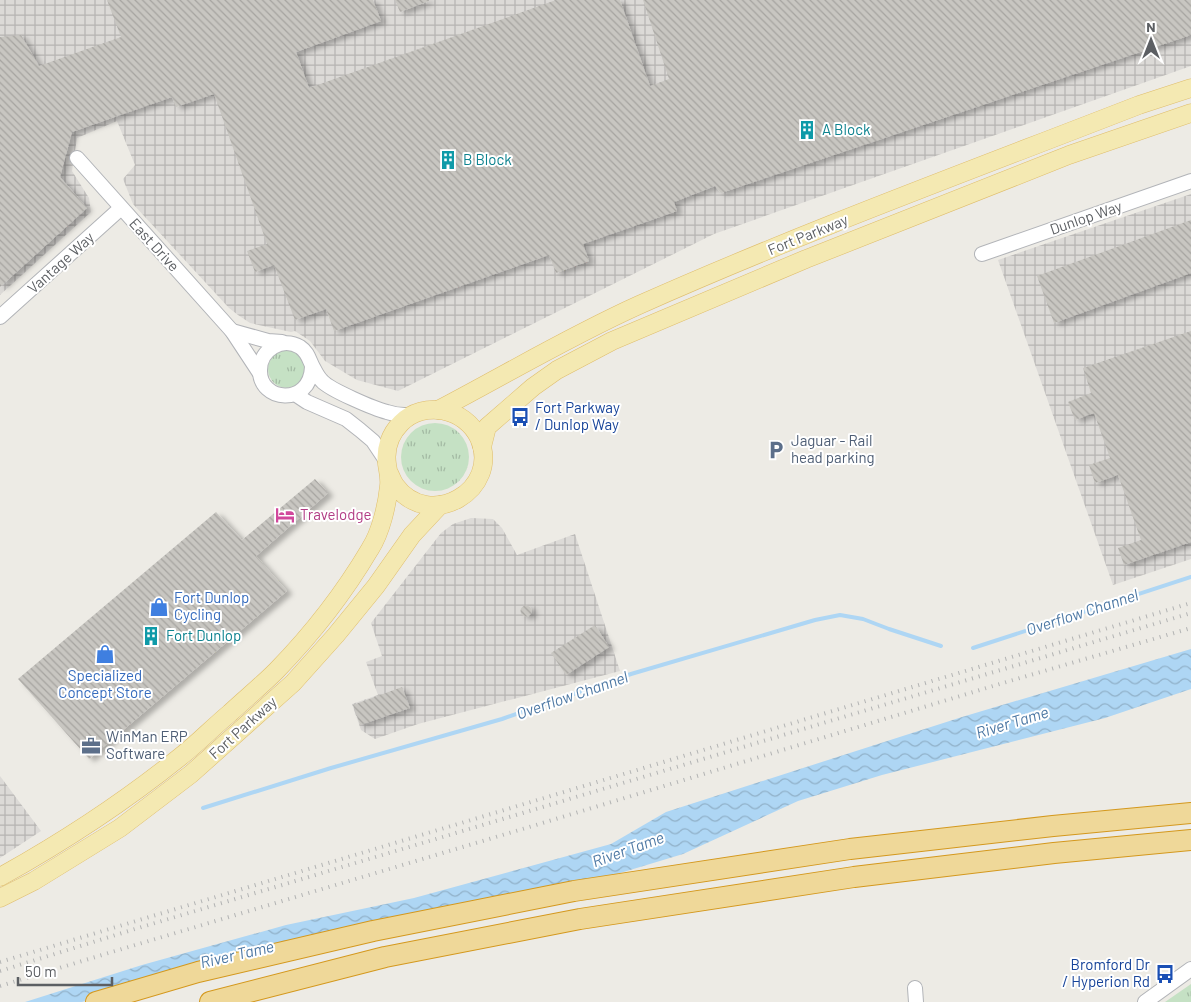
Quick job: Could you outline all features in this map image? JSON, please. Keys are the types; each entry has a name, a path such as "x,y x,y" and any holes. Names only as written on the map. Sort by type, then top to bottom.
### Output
{"highway":[{"path":"96,1002 198,972 355,935 574,891 850,849 1053,826 1191,813"},
{"path":"210,1002 385,957 580,919 863,876 1054,852 1191,840"}],"main road":[{"name":"Fort Parkway","path":"438,410 558,344 638,306 798,238 1130,109 1191,88"},
{"name":"Fort Parkway","path":"482,447 487,427 533,387 556,370 612,341 806,259 1060,159 1191,113"},
{"name":"Fort Parkway","path":"0,877 21,866 114,807 182,756 276,671 325,616 350,582 372,546 382,520 389,486 388,446 395,430 406,419 421,411 448,411 466,421 479,437 483,453 480,474 472,489 458,500 440,506 412,535 376,586 293,683 191,774 120,828 34,881 0,898"},
{"path":"388,468 395,485 409,498 427,505 440,506"}],"street":[{"name":"East Drive","path":"77,158 232,331 260,372"},
{"name":"Dunlop Way","path":"982,254 1191,181"},
{"name":"Vantage Way","path":"0,317 121,208"},
{"path":"232,331 268,341 286,343 293,344 304,350 311,361 312,374 306,386 295,394 283,396 269,390 264,384 260,372 261,361 266,351 276,345 286,343"},
{"path":"312,367 324,383 343,394 387,412 405,416 414,414"},
{"path":"295,394 307,402 346,419 360,430 373,441 388,468"},
{"path":"1145,1002 1191,969"},
{"path":"915,988 916,1002"}],"shaded area":[{"path":"0,0 1191,0 1191,66 714,234 398,391 357,380 325,361 310,341 295,331 291,332 250,323 229,308 133,204 123,179 135,165 117,121 77,138 72,171 89,198 91,212 0,295"},
{"path":"1191,194 1191,559 1113,585 998,260"},
{"path":"471,518 493,519 502,528 517,555 575,534 620,671 418,724 375,739 361,730 352,704 378,695 366,662 382,656 371,623 441,533 453,524"},
{"path":"0,776 41,831 0,858"}],"green space":[{"path":"287,350 300,356 306,369 300,382 287,388 274,382 268,369 274,356"},
{"path":"435,423 448,426 459,433 466,444 469,457 466,470 459,481 448,488 435,491 422,488 411,481 404,470 401,457 404,444 411,433 422,426"},
{"path":"1191,984 1191,1002 1165,1002"}],"water":[{"name":"River Tame","path":"1191,649 1191,689 1105,718 882,775 798,801 683,854 521,903 144,985 82,1002 25,1002 142,965 286,925 414,898 611,844 666,812 962,717"}],"building":[{"path":"107,0 373,0 381,21 296,52 309,88 556,0 620,0 650,86 669,79 643,0 1191,0 1191,35 721,193 715,186 674,202 677,211 583,244 589,261 556,273 549,255 334,331 326,309 295,320 274,265 255,272 247,251 267,244 214,94 176,107 172,97 72,132 60,177 87,208 0,287 0,37 21,35 39,66 121,37"},
{"path":"395,0 429,0 429,1 400,12"},
{"path":"1191,220 1191,273 1054,323 1037,276"},
{"path":"1191,331 1191,542 1124,565 1118,548 1141,540 1118,475 1095,483 1089,465 1110,458 1094,413 1075,420 1068,402 1091,393 1083,368"},
{"name":"Fort Dunlop","path":"315,479 328,493 256,556 287,591 89,759 18,679 216,512 242,540"},
{"path":"524,606 528,606 531,611 530,615 524,616 521,613 521,609"},
{"path":"595,625 609,647 566,675 551,653"},
{"path":"402,687 410,708 360,725 353,705"}],"waterway":[{"name":"Overflow Channel","path":"973,648 1191,577"},
{"name":"Overflow Channel","path":"203,808 331,768 502,719 631,674 815,620 840,615 863,619 941,646"}],"railway":[{"path":"0,962 1191,603"},
{"path":"0,971 1191,613"},
{"path":"0,986 1191,628"}],"place":[{"name":"A Block","path":"807,130"},
{"name":"B Block","path":"448,160"},
{"name":"Fort Parkway / Dunlop Way","path":"520,417"},
{"name":"Jaguar - Rail head parking","path":"776,450"},
{"name":"Travelodge","path":"285,515"},
{"name":"Fort Dunlop Cycling","path":"159,607"},
{"name":"Fort Dunlop","path":"151,636"},
{"name":"Specialized Concept Store","path":"105,654"},
{"name":"WinMan ERP Software","path":"91,746"},
{"name":"Bromford Dr / Hyperion Rd","path":"1165,974"}]}
